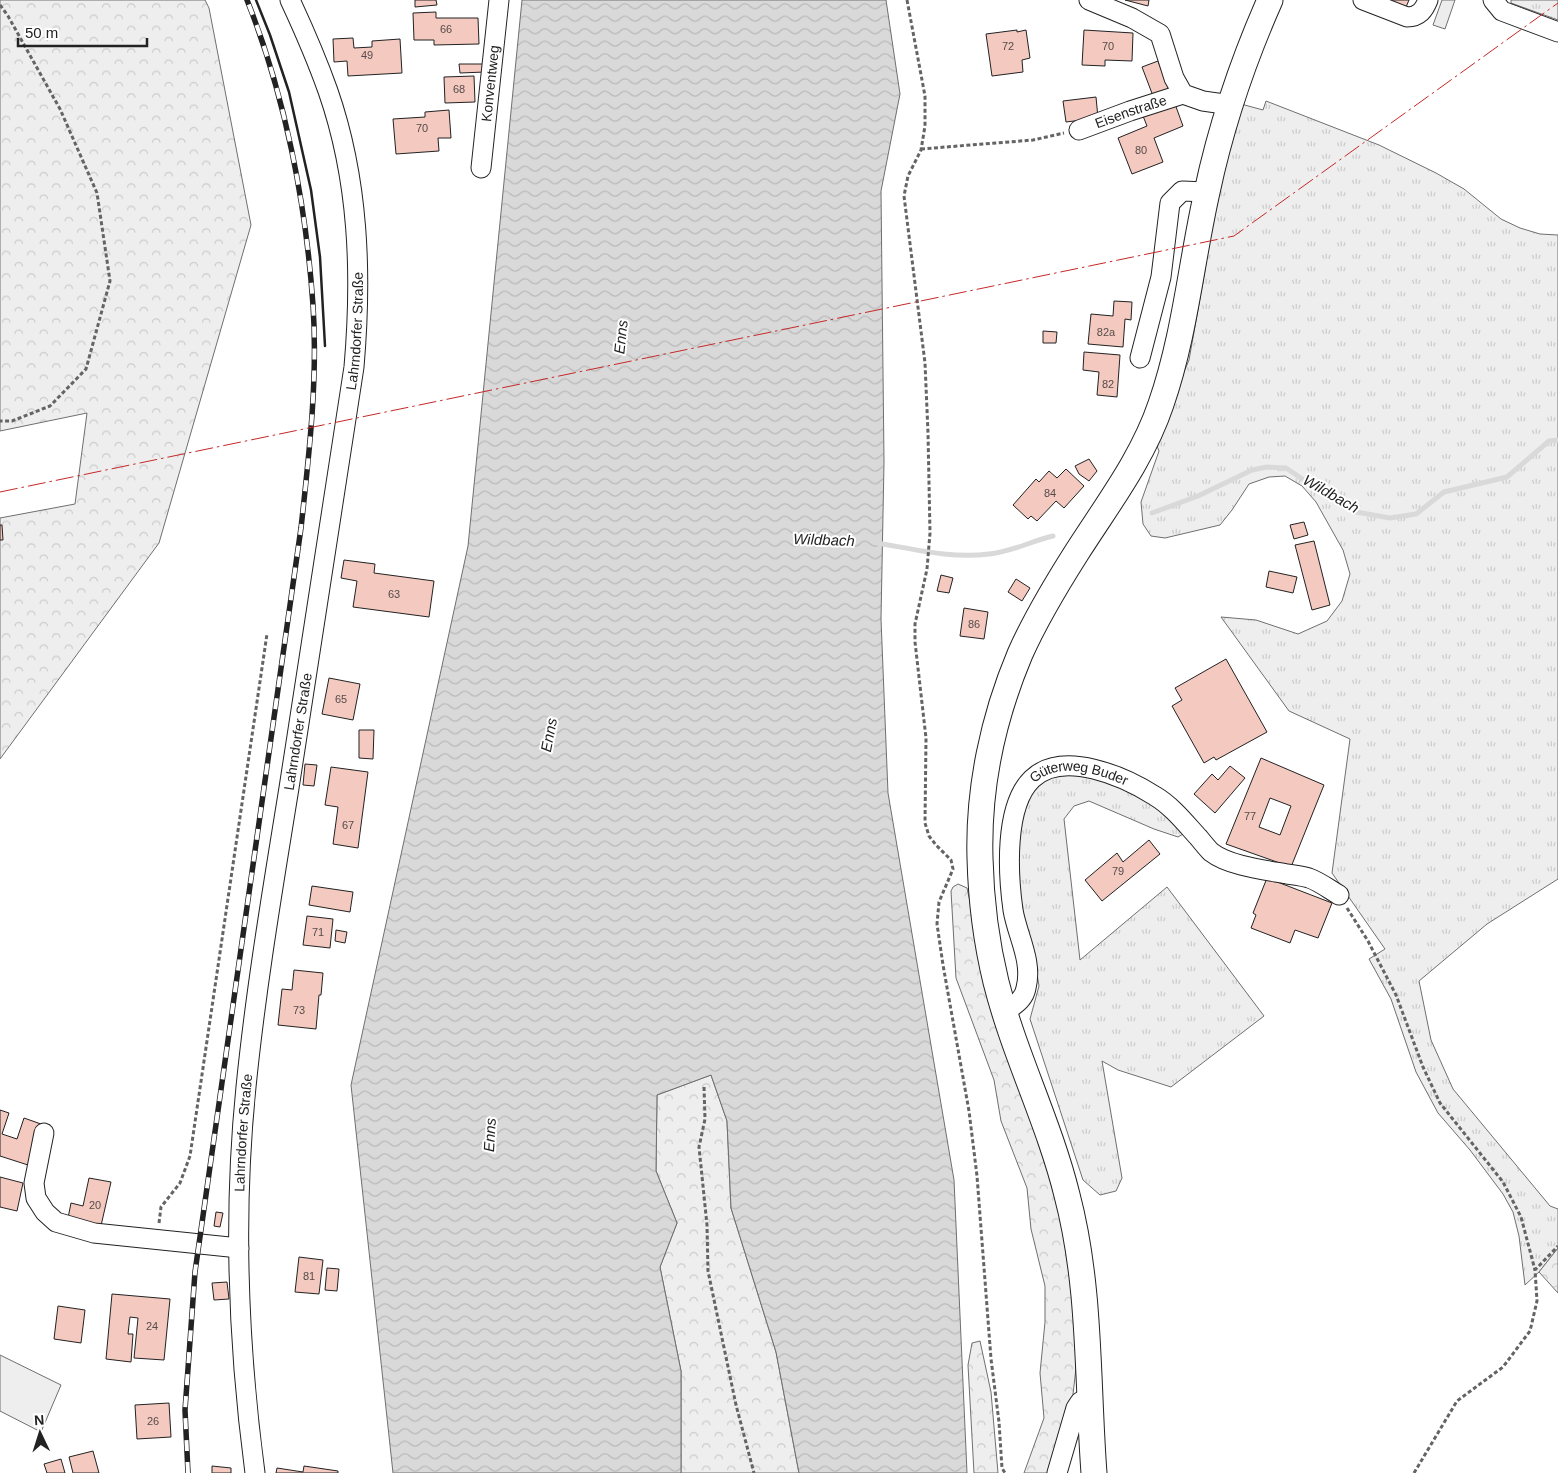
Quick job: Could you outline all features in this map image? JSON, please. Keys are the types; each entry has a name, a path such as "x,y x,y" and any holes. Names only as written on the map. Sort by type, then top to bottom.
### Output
{"main road":[{"path":"1094,1473 1086,1320 1079,1251 1067,1195 1047,1130 996,984 987,943 982,896 980,855 981,813 986,772 996,728 1020,655 1038,617 1141,452 1159,410 1174,367 1207,192 1238,82 1270,0"}],"street":[{"name":"Lahrndorfer Straße","path":"255,1473 244,1377 239,1275 242,1145 246,1087 260,973 354,366 358,287 356,236 351,188 340,132 329,93 290,0"},
{"name":"Konventweg","path":"481,168 498,0"},
{"name":"Eisenstraße","path":"1089,0 1132,18 1160,34 1174,78 1183,94"},
{"path":"1363,0 1407,17 1416,16 1424,10 1428,0"},
{"path":"1493,0 1502,11 1558,32"},
{"name":"Eisenstraße","path":"1079,130 1183,94 1203,101 1231,104"},
{"path":"1140,358 1161,277 1170,203 1182,191 1207,192"},
{"name":"Güterweg Buder","path":"1005,1012 1021,1000 1026,988 1028,974 1013,911 1010,858 1014,816 1023,791 1032,779 1044,770 1061,765 1084,767 1130,783 1157,797 1178,815 1211,852 1229,862 1309,878 1339,895"},
{"path":"44,1133 34,1183 36,1198 45,1212 56,1222 94,1233 239,1248"},
{"path":"1057,1473 1076,1408 1080,1402 1090,1396"}],"path":[{"path":"907,0 925,96 925,126 921,150 908,176 904,196 925,363 930,533 927,569 915,624 915,642 926,738 925,823 929,836 951,860 953,870 938,902 937,924 942,964 969,1111 977,1176 991,1359 1004,1473"},
{"path":"0,5 60,109 97,193 110,281 86,369 50,406 12,421 0,421"},
{"path":"921,150 1033,140 1079,130"},
{"path":"156,1239 161,1207 180,1183 190,1156 267,634"},
{"path":"1339,895 1368,941 1396,996 1423,1067 1440,1103 1503,1182 1521,1217 1534,1270 1537,1301 1530,1330 1502,1367 1457,1401 1414,1473"},
{"path":"704,1087 705,1119 699,1147 707,1225 708,1271 736,1405 754,1473"},
{"path":"1534,1270 1558,1246"}],"green space":[{"path":"0,0 205,0 209,8 251,225 159,543 0,759 0,518 75,504 87,413 0,431"},
{"path":"1511,0 1558,0 1558,20 1511,3"},
{"path":"1266,101 1379,145 1436,173 1464,189 1501,219 1520,228 1540,234 1558,235 1558,879 1487,924 1419,981 1431,1040 1453,1089 1550,1206 1558,1209 1558,1248 1539,1272 1525,1285 1519,1236 1513,1212 1503,1194 1470,1150 1438,1113 1416,1072 1391,999 1369,959 1385,949 1332,873 1350,739 1289,711 1221,617 1256,620 1298,634 1327,621 1342,601 1350,574 1343,550 1316,502 1302,486 1285,476 1269,477 1249,484 1220,525 1165,538 1151,536 1143,524 1141,502 1159,451 1155,441 1189,360 1205,270 1213,209 1241,104 1263,110"},
{"path":"1068,770 1140,791 1185,829 1183,834 1178,837 1154,829 1089,801 1074,806 1064,819 1080,960 1167,887 1264,1016 1171,1087 1118,1070 1102,1061 1122,1178 1116,1191 1100,1195 1083,1180 1030,1019 1039,986 1034,956 1023,928 1016,884 1017,836 1032,784"},
{"path":"958,884 967,888 972,911 1052,1179 1068,1258 1077,1333 1076,1368 1072,1403 1053,1473 1024,1473 1044,1418 1040,1373 1045,1322 1045,1286 1031,1229 1027,1188 1001,1121 994,1080 956,978 951,891"},
{"path":"711,1075 727,1121 731,1208 776,1352 799,1473 681,1473 681,1371 660,1267 677,1223 656,1171 657,1095"},
{"path":"1558,1248 1558,1293 1539,1272"},
{"path":"980,1341 991,1392 998,1473 974,1473 968,1365 972,1343"},
{"path":"0,1355 61,1385 41,1432 0,1411"}],"shaded area":[{"path":"1442,0 1455,0 1445,29 1433,25"}],"water":[{"name":"Enns","path":"522,0 886,0 900,94 881,191 884,462 881,619 888,793 954,1180 967,1473 799,1473 776,1352 731,1208 727,1121 711,1075 657,1095 656,1171 677,1223 660,1267 681,1371 681,1473 393,1473 351,1085 468,546"}],"building":[{"path":"415,0 436,0 437,5 415,7"},
{"path":"1125,0 1149,0 1148,6"},
{"path":"1373,0 1409,0 1404,12"},
{"path":"436,12 436,18 478,18 479,44 434,45 434,40 414,40 413,13"},
{"path":"1017,30 1017,32 1026,30 1030,58 1022,60 1023,72 992,76 986,34"},
{"path":"1084,30 1133,33 1132,61 1105,60 1105,66 1082,65"},
{"path":"353,38 354,48 372,47 372,41 400,39 402,73 348,76 347,61 334,62 333,39"},
{"path":"1158,61 1169,90 1153,96 1142,67"},
{"path":"459,64 484,64 485,72 460,73"},
{"path":"474,76 475,102 445,103 444,77"},
{"path":"1096,97 1098,118 1066,122 1063,101"},
{"path":"1175,104 1183,126 1154,138 1163,162 1132,174 1118,138 1147,126 1143,116"},
{"path":"449,110 451,138 438,138 439,151 396,154 393,119 425,117 425,112"},
{"path":"1114,301 1132,302 1131,320 1125,319 1123,347 1088,344 1091,314 1113,316"},
{"path":"1043,331 1057,332 1056,343 1043,343"},
{"path":"1084,352 1120,355 1117,397 1097,395 1099,372 1083,370"},
{"path":"1089,459 1097,471 1089,481 1079,474 1075,466"},
{"path":"1066,469 1084,486 1064,508 1056,501 1037,521 1031,516 1028,519 1013,505 1036,479 1039,482 1049,471 1057,478"},
{"path":"1304,522 1308,535 1294,539 1290,525"},
{"path":"0,525 2,525 3,540 0,540"},
{"path":"1314,541 1330,605 1312,610 1295,545"},
{"path":"344,560 375,564 374,573 434,581 429,617 353,607 357,581 341,578"},
{"path":"1269,571 1297,577 1293,593 1266,587"},
{"path":"941,575 953,578 949,593 937,591"},
{"path":"1016,579 1030,588 1022,601 1008,592"},
{"path":"964,608 988,612 984,639 960,636"},
{"path":"1226,659 1267,732 1216,760 1214,757 1204,763 1172,706 1182,700 1175,688"},
{"path":"329,678 360,684 353,720 322,714"},
{"path":"359,730 374,730 373,759 359,758"},
{"path":"1261,758 1324,785 1291,867 1226,844","holes":["1270,798 1291,806 1280,835 1259,827"]},
{"path":"305,764 317,765 314,786 303,785"},
{"path":"1230,766 1245,778 1215,813 1194,794 1212,774 1218,780"},
{"path":"331,767 368,772 358,848 333,844 338,807 325,805"},
{"path":"1149,840 1160,854 1102,901 1085,880 1117,853 1123,862"},
{"path":"1267,878 1332,903 1318,938 1295,930 1290,943 1251,928 1256,915 1253,913"},
{"path":"312,886 353,892 350,912 309,905"},
{"path":"307,916 333,919 330,948 303,945"},
{"path":"336,930 347,932 345,943 335,941"},
{"path":"294,970 323,973 316,1029 278,1025 282,989 292,990"},
{"path":"0,1110 9,1113 2,1134 17,1139 24,1118 41,1124 28,1165 0,1156"},
{"path":"0,1177 23,1183 17,1211 0,1207"},
{"path":"89,1178 111,1182 100,1230 67,1223 71,1203 83,1206"},
{"path":"216,1212 223,1213 220,1227 214,1226"},
{"path":"299,1257 323,1260 319,1294 295,1292"},
{"path":"327,1268 339,1269 337,1291 325,1290"},
{"path":"227,1282 229,1299 214,1300 212,1283"},
{"path":"112,1294 170,1299 164,1360 134,1358 138,1318 130,1317 128,1334 133,1334 131,1362 106,1359"},
{"path":"58,1306 85,1310 81,1343 54,1339"},
{"path":"169,1403 171,1437 137,1439 135,1405"},
{"path":"93,1451 99,1473 73,1473 69,1457"},
{"path":"61,1459 65,1473 47,1473 44,1464"},
{"path":"212,1466 231,1468 231,1473 212,1473"},
{"path":"304,1466 338,1471 338,1473 276,1473 277,1468 303,1472"}],"waterway":[{"name":"Wildbach","path":"1152,513 1198,496 1252,470 1267,467 1286,468 1326,495 1356,512 1390,518 1416,514 1444,492 1507,477 1549,441 1558,440"},
{"name":"Wildbach","path":"877,543 933,553 975,555 1006,551 1053,536"}],"railway":[{"path":"188,1473 185,1410 195,1272 301,528 314,389 313,305 310,267 299,189 283,112 247,0"}],"wall":[{"path":"256,0 289,92 311,190 320,257 325,346"}],"power":[{"path":"0,492 1234,236 1558,3"}]}
